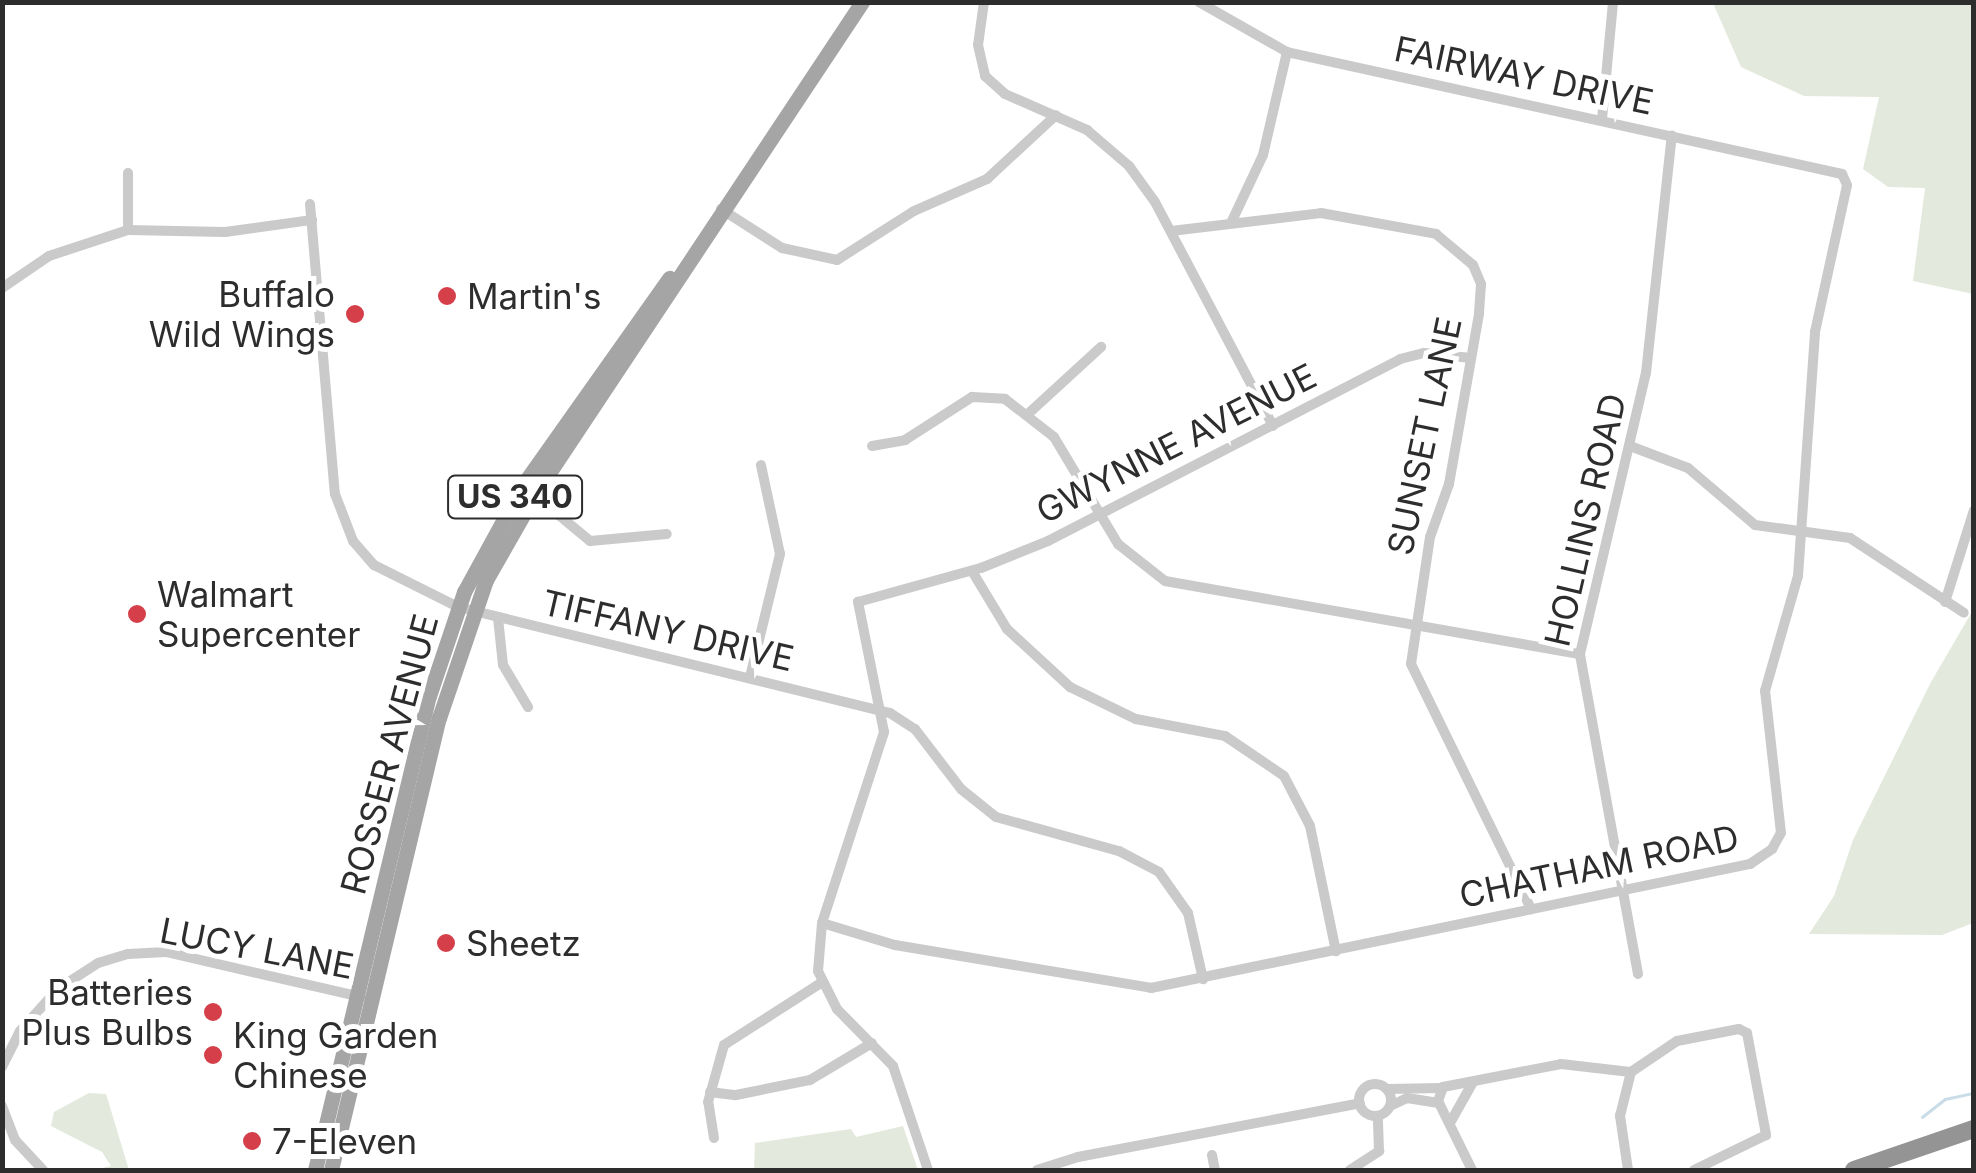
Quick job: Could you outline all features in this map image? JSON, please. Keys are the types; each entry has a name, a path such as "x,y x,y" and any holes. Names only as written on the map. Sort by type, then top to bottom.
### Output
{"highway":[{"path":"1854,1170 1974,1129"}],"main road":[{"name":"ROSSER AVENUE","path":"314,1170 364,998 466,610 528,490 862,2"},
{"name":"ROSSER AVENUE","path":"330,1170 364,998"}],"street":[{"path":"984,2 978,45 984,76 1005,94 1056,115 1115,151 1171,231 1273,426"},
{"name":"FAIRWAY DRIVE","path":"1199,2 1287,52 1838,171 1845,178"},
{"path":"1602,120 1613,2"},
{"path":"1231,223 1262,156 1287,52"},
{"path":"721,209 782,248 837,260 914,211 987,179 1056,115"},
{"name":"HOLLINS ROAD","path":"1638,974 1580,654 1646,373 1672,135"},
{"path":"128,172 128,230"},
{"name":"CHATHAM ROAD","path":"822,923 894,945 1120,987 1202,979 1750,864 1778,842 1783,813 1764,728 1765,691 1797,587 1815,332 1845,178"},
{"name":"TIFFANY DRIVE","path":"310,204 328,448 339,514 374,565 466,610 878,708 915,729 961,788 996,817 1120,851 1159,872 1188,913 1202,979"},
{"name":"SUNSET LANE","path":"1171,231 1321,213 1446,238 1470,259 1481,284 1471,358 1414,625 1411,664 1417,687 1531,909"},
{"path":"2,288 49,256 128,230 226,232 312,220"},
{"path":"1030,413 1101,347"},
{"name":"GWYNNE AVENUE","path":"821,983 822,923 877,764 884,732 856,608 864,595 972,571 1099,516 1400,359 1424,353 1471,358"},
{"path":"872,446 905,440 972,397 1005,398 1030,413 1064,449 1099,516 1135,563 1180,586 1580,654"},
{"path":"1630,446 1688,468 1742,519 1850,538 1964,613"},
{"path":"750,677 780,554 761,465"},
{"path":"528,490 590,540 667,534"},
{"path":"1945,602 1974,510"},
{"path":"972,571 1016,640 1070,687 1136,719 1225,736 1284,776 1310,826 1336,950"},
{"path":"498,618 503,665 528,706"},
{"name":"LUCY LANE","path":"2,1067 14,1038 58,989 88,968 128,954 182,955 364,998"},
{"path":"714,1138 710,1092 724,1044 821,983 836,1010 898,1076 928,1170"},
{"path":"1360,1103 1368,1086 1442,1088 1560,1064 1631,1072 1677,1041 1739,1028 1747,1033 1766,1135 1694,1170"},
{"path":"710,1092 736,1094 810,1080 872,1044"},
{"path":"1628,1170 1620,1116 1631,1072"},
{"path":"1450,1123 1474,1082"},
{"path":"1454,1084 1465,1095"},
{"path":"1442,1088 1440,1105 1472,1170"},
{"path":"1387,1089 1390,1106"},
{"path":"1378,1116 1407,1098 1456,1110"},
{"path":"1036,1170 1078,1156 1360,1103 1378,1116"},
{"path":"2,1106 16,1140 43,1170"},
{"path":"1355,1170 1378,1151 1378,1116"},
{"path":"1212,1155 1215,1170"}],"shaded area":[{"path":"1713,3 1973,3 1973,294 1913,281 1925,188 1888,187 1863,169 1879,97 1804,96 1741,67"},
{"path":"1973,610 1973,923 1942,935 1809,934 1834,896 1853,840 1931,682"},
{"path":"89,1093 106,1094 129,1170 94,1170 111,1166 102,1152 51,1126 54,1112"},
{"path":"903,1126 918,1170 754,1170 755,1143 851,1129 856,1137"}],"waterway":[{"path":"1922,1117 1945,1099 1974,1093"}],"place":[{"name":"Martin's","path":"447,296"},
{"name":"Buffalo Wild Wings","path":"355,314"},
{"name":"Walmart Supercenter","path":"137,614"},
{"name":"Sheetz","path":"446,943"},
{"name":"Batteries Plus Bulbs","path":"213,1012"},
{"name":"King Garden Chinese","path":"213,1055"},
{"name":"7-Eleven","path":"252,1141"}]}
